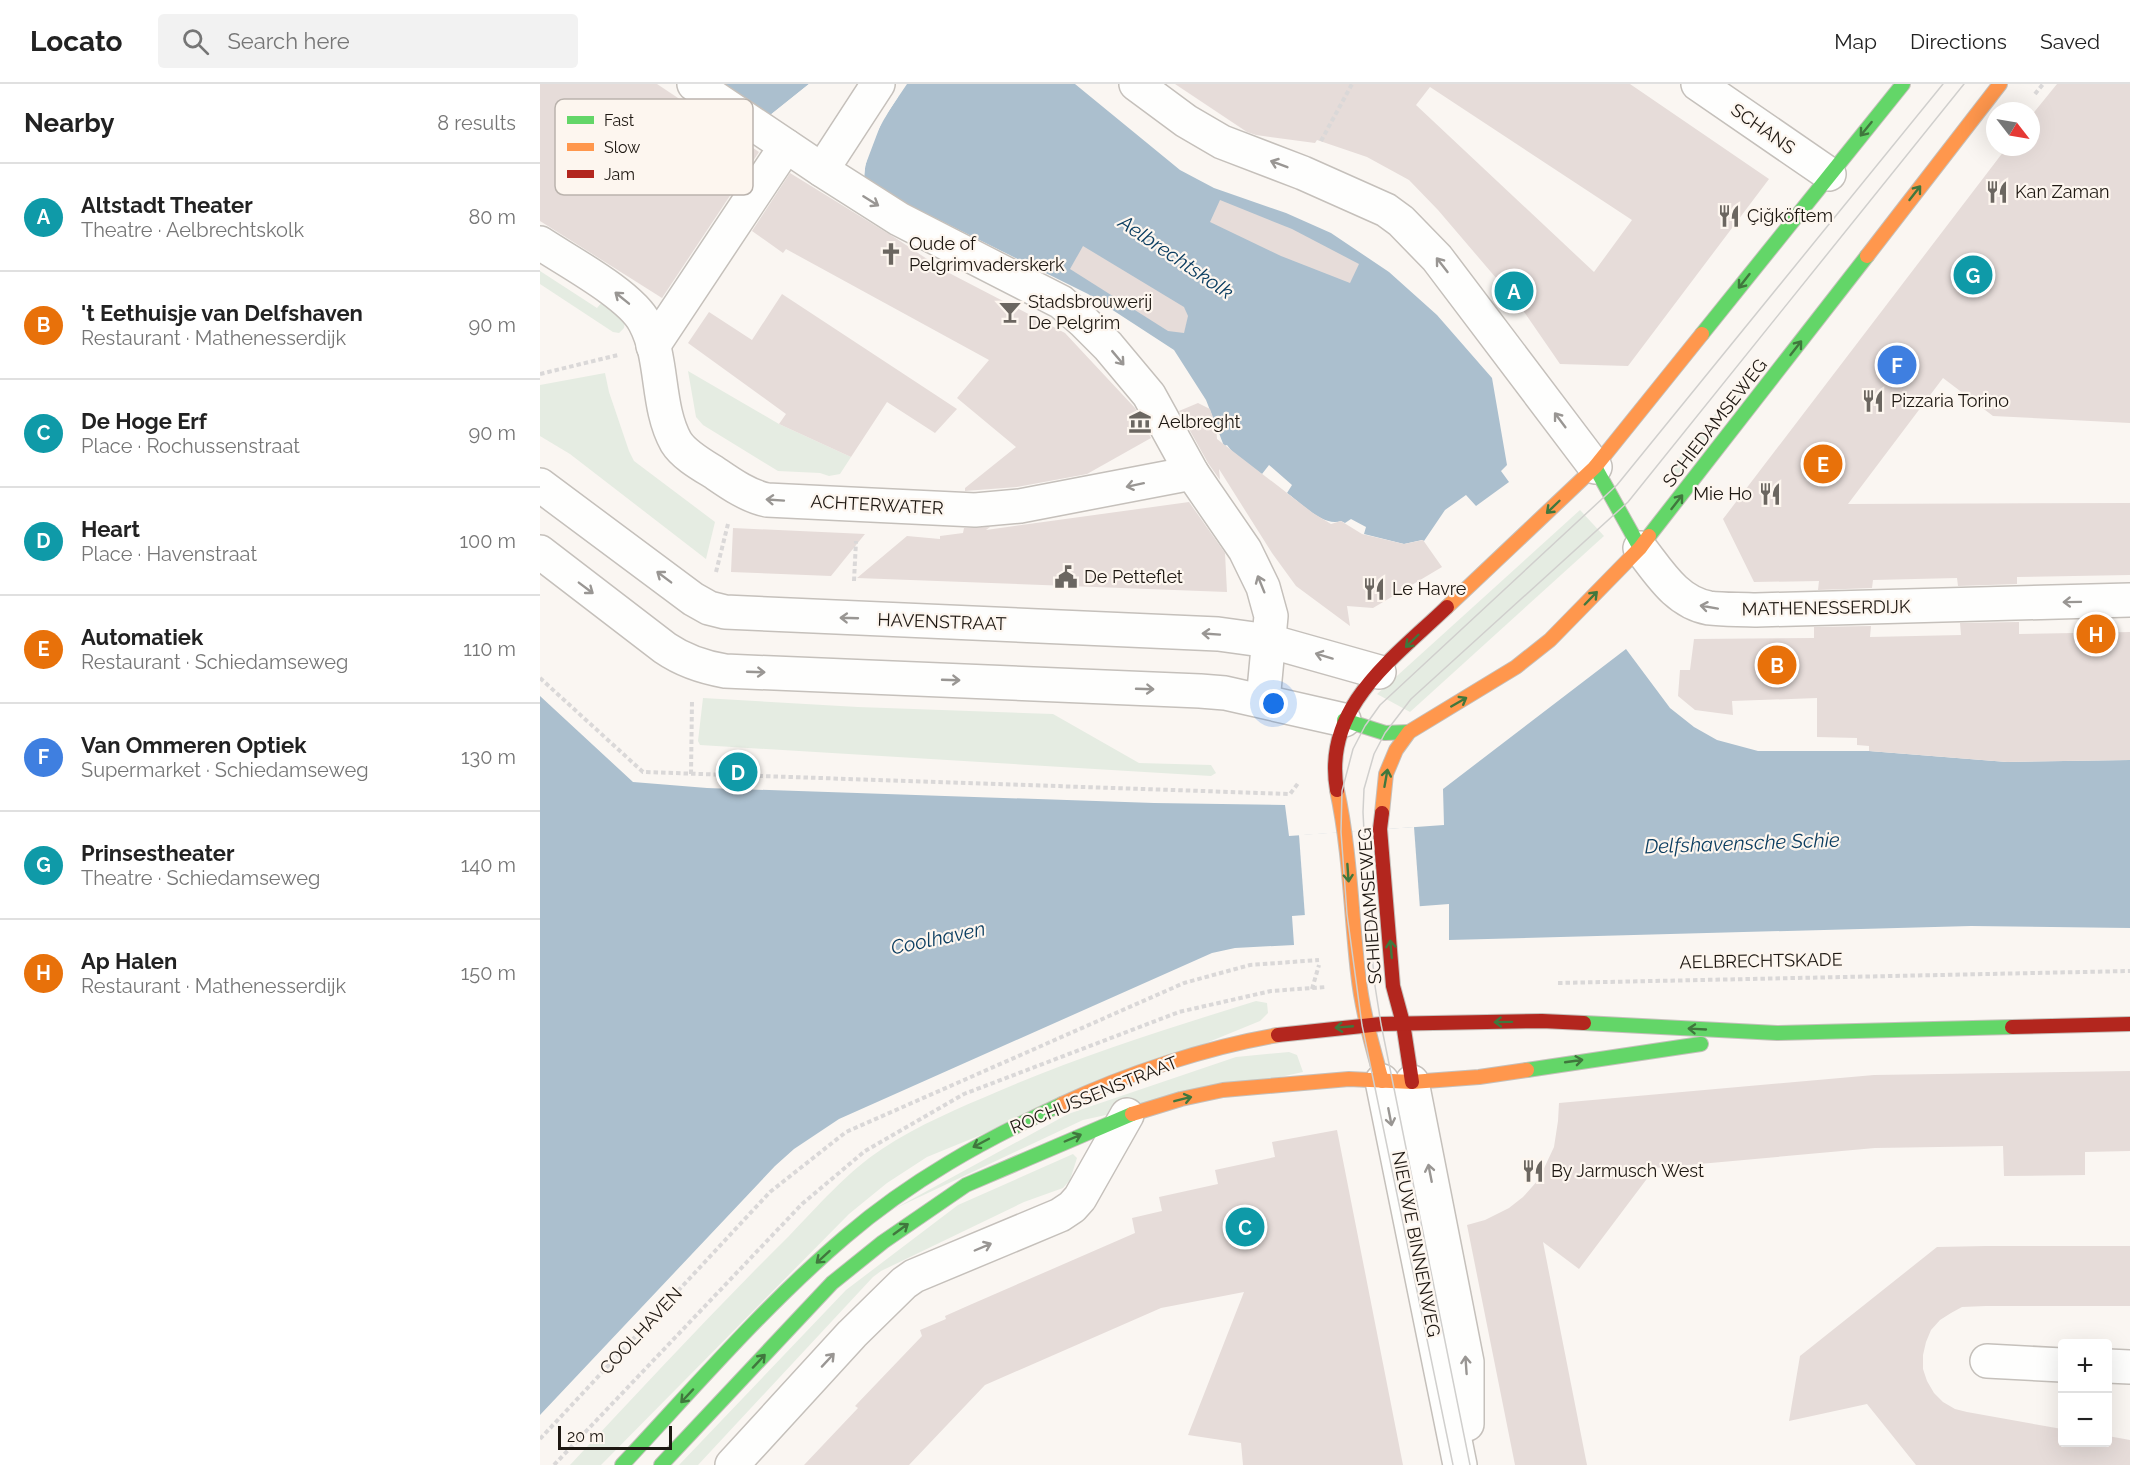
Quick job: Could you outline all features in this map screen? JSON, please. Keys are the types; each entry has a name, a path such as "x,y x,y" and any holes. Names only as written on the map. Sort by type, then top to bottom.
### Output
{"street":[{"path":"694,84 716,99"},
{"path":"822,170 878,84"},
{"path":"1136,84 1186,121 1222,142 1303,173 1386,210 1401,220 1437,258 1595,467"},
{"name":"SCHANS","path":"1698,84 1829,174"},
{"name":"SCHIEDAMSEWEG","path":"1366,1025 1351,914 1345,832 1334,762 1335,750 1344,720 1351,707 1379,672 1595,467 1903,84"},
{"name":"SCHIEDAMSEWEG","path":"1397,1082 1403,1023 1393,986 1380,829 1386,774 1396,750 1409,732 1516,667 1550,640 1640,548 2000,84"},
{"path":"753,124 899,219 1061,303 1108,346 1149,395 1192,473 1238,537 1263,587 1271,616 1263,701"},
{"path":"653,346 786,146"},
{"name":"ACHTERWATER","path":"540,243 625,298 645,322 653,346 669,426 677,444 697,462 754,497 767,501 975,510 1030,504 1192,473"},
{"name":"MATHENESSERDIJK","path":"1595,467 1640,548 1677,594 1693,604 1708,608 1756,610 2130,600"},
{"name":"HAVENSTRAAT","path":"540,485 709,608 732,613 1206,633 1269,640 1379,672"},
{"path":"540,552 665,648 693,664 725,671 1225,693 1344,720 1385,732 1409,732"},
{"path":"1403,1023 1542,1021 1777,1033 2130,1024"},
{"name":"ROCHUSSENSTRAAT","path":"622,1465 768,1310 817,1263 882,1207 961,1154 1066,1102 1182,1058 1234,1043 1277,1035 1403,1023"},
{"name":"NIEUWE BINNENWEG","path":"1366,1025 1397,1082 1467,1362 1466,1465"},
{"path":"1397,1082 1479,1077 1777,1033"},
{"name":"ROCHUSSENSTRAAT","path":"662,1465 832,1284 883,1242 966,1185 1127,1115 1181,1099 1223,1090 1349,1079 1397,1082"},
{"name":"NIEUWE BINNENWEG","path":"1397,1082 1460,1465"},
{"name":"ROCHUSSENSTRAAT","path":"732,1465 852,1334 904,1282 1072,1208 1127,1115"},
{"path":"1987,1361 2058,1365"},
{"path":"2112,1366 2130,1367"}],"path":[{"path":"1303,173 1352,84"},
{"path":"540,374 653,346"},
{"path":"719,557 728,526"},
{"path":"855,564 855,576"},
{"path":"691,774 693,664"},
{"path":"540,678 643,772 1290,794 1304,776"},
{"name":"COOLHAVEN","path":"540,1439 770,1192 846,1131 1184,983 1250,965 1320,960 1312,989"},
{"name":"AELBRECHTSKADE","path":"1548,983 2130,971"}],"shaded area":[{"path":"540,271 597,308 603,301 625,322 624,328 619,333 613,332 540,284"},
{"path":"688,371 779,424 851,457 840,474 829,476 820,473 778,471 703,425 696,417"},
{"path":"605,373 609,392 634,461 715,522 706,559 570,454 540,436 540,385"},
{"path":"1748,374 1754,378 1678,474 1671,468"},
{"path":"1580,510 1604,536 1410,712 1377,694"},
{"path":"703,698 858,707 1053,714 1139,763 1211,765 1216,773 1211,776 700,745 698,741"},
{"path":"1256,1001 1267,1003 1268,1013 1260,1021 927,1157 887,1183 849,1214 601,1465 570,1465 833,1190 882,1149 939,1117 1031,1078 1126,1043"},
{"path":"1289,1052 1297,1055 1303,1072 1083,1120 894,1209 1068,1114 1236,1057"},
{"path":"1073,1154 1077,1158 1070,1180 1063,1188 1024,1202 881,1271 873,1277 698,1465 679,1465 846,1290 958,1205"}],"water":[{"path":"724,84 809,84 769,116 753,105 753,99 745,99"},
{"name":"Aelbrechtskolk","path":"880,84 1075,84 1180,170 1214,188 1286,213 1331,233 1389,272 1437,315 1492,378 1507,465 1501,471 1509,482 1476,506 1466,495 1445,510 1424,541 1404,544 1364,534 1366,527 1351,519 1345,523 1327,521 1312,513 1287,493 1292,485 1269,465 1262,474 1244,467 1227,445 1224,446 1206,400 1174,350 1088,294 879,190 864,180 871,147 880,126 898,97"},
{"path":"1626,649 1670,708 1694,727 1717,740 1758,751 1869,751 2007,762 2130,760 2130,928 1971,926 1449,940 1449,904 1292,916 1294,945 1235,948 1212,953 839,1119 794,1149 775,1166 540,1415 540,696 633,782 707,788 1154,803 1285,805 1289,836 1444,825 1443,789"}],"pier":[{"path":"812,84 771,118 769,116"},
{"path":"877,84 907,84 882,121 865,166 864,180 861,180 862,165 879,120 894,97"},
{"path":"1414,827 1420,909 1305,917 1299,835"}],"building":[{"path":"540,84 657,84 680,99 555,99 555,195 730,195 662,298 540,221"},
{"path":"1175,84 1630,84 1769,179 1628,366 1560,364 1520,306 1438,210 1409,180 1367,157 1317,140 1315,143 1247,132","holes":["1430,87 1632,220 1594,272 1416,105"]},
{"path":"2057,84 2130,84 2130,423 1993,416 1943,378 1848,504 2130,503 2130,575 2017,577 2017,584 1958,586 1957,578 1873,580 1872,588 1818,590 1819,581 1754,582 1723,519 2000,156 2040,156 2040,105"},
{"path":"753,148 759,152 753,161"},
{"path":"790,173 897,239 927,259 926,261 1065,333 1135,408 1151,438 1087,474 1017,487 965,491 965,488 1016,447 957,398 989,360 786,249 783,253 752,231"},
{"path":"1220,200 1292,229 1359,264 1350,283 1281,256 1210,222"},
{"path":"1083,246 1184,307 1188,316 1184,333 1168,331 1070,269"},
{"path":"782,294 957,409 935,433 887,402 851,457 779,424 786,414 688,343 709,312 752,340"},
{"path":"1198,403 1210,409 1216,426 1217,439 1313,513 1331,524 1341,521 1362,534 1404,544 1423,540 1442,567 1373,608 1347,606 1350,626 1296,586 1272,553 1219,469 1220,480 1208,463 1179,411"},
{"path":"1189,502 1225,553 1227,592 857,578 907,536 940,539 940,536 963,533 964,528 990,527 986,530"},
{"path":"733,528 865,534 831,576 731,572"},
{"path":"2019,622 2019,634 2130,632 2130,760 2007,762 1869,751 1869,746 1857,745 1857,738 1817,737 1817,698 1732,701 1733,715 1695,710 1678,696 1680,670 1690,670 1694,639 1814,638 1814,627 1871,626 1870,637 1961,635 1960,623"},
{"path":"2130,1071 2130,1151 2085,1152 2085,1175 2004,1176 2003,1146 1875,1148 1655,1168 1579,1269 1543,1242 1587,1465 1515,1465 1467,1225 1485,1220 1509,1208 1523,1197 1539,1179 1554,1147 1559,1103 1874,1075"},
{"path":"1337,1130 1403,1465 1243,1465 1241,1443 1188,1435 1244,1292 1161,1308 985,1385 909,1465 804,1465 858,1408 855,1406 922,1336 920,1330 946,1319 945,1316 1135,1233 1132,1218 1162,1211 1159,1197 1218,1184 1215,1170 1275,1157 1272,1142"},
{"path":"2130,1246 2130,1306 1962,1307 1940,1320 1931,1330 1923,1355 1923,1369 1934,1393 1955,1409 2058,1428 2058,1447 2112,1447 2112,1437 2130,1440 2130,1465 1916,1465 1867,1404 1789,1421 1800,1356 1937,1247"}],"tram line":[{"path":"1453,1465 1362,1025 1347,914 1341,832 1342,791 1353,749 1365,726 1380,705 1617,485 1943,84"},
{"path":"1470,1465 1375,986 1368,913 1363,812 1364,789 1374,754 1385,733 1411,699 1628,502 1964,84"}],"traffic: fast":[{"path":"1702,334 1903,84"},
{"path":"1649,536 1867,256"},
{"path":"1595,467 1640,548"},
{"path":"1344,720 1385,733 1409,732"},
{"path":"1584,1023 1777,1033 2012,1027"},
{"path":"1527,1070 1701,1044"},
{"path":"622,1465 758,1319 845,1237 895,1198 949,1163 1004,1132 1062,1104"},
{"path":"661,1465 832,1283 883,1242 966,1185 1132,1114"}],"traffic: slow":[{"path":"1867,256 2000,84"},
{"path":"1447,607 1595,467 1702,334"},
{"path":"1382,813 1386,774 1396,750 1409,732 1516,667 1550,640 1649,536"},
{"path":"1337,790 1348,858 1360,987 1382,1081"},
{"path":"1062,1104 1113,1082 1195,1054 1278,1035"},
{"path":"1132,1114 1181,1099 1223,1090 1349,1079 1412,1082 1479,1077 1527,1070"}],"traffic: jam":[{"path":"1337,790 1335,760 1340,734 1351,709 1366,686 1385,665 1447,607"},
{"path":"1382,813 1380,829 1393,986 1403,1023 1412,1082"},
{"path":"1278,1035 1381,1024 1542,1021 1584,1023"},
{"path":"2012,1027 2130,1024"}],"place":[{"name":"Kan Zaman","path":"1997,192"},
{"name":"Çiğköftem","path":"1729,216"},
{"name":"Oude of Pelgrimvaderskerk","path":"891,254"},
{"name":"Prinsestheater","path":"1973,275"},
{"name":"Altstadt Theater","path":"1514,291"},
{"name":"Stadsbrouwerij De Pelgrim","path":"1010,312"},
{"name":"Van Ommeren Optiek","path":"1897,365"},
{"name":"Pizzaria Torino","path":"1873,401"},
{"name":"Aelbreght","path":"1140,422"},
{"name":"Automatiek","path":"1823,464"},
{"name":"Mie Ho","path":"1770,494"},
{"name":"De Petteflet","path":"1066,577"},
{"name":"Le Havre","path":"1374,589"},
{"name":"Ap Halen","path":"2096,634"},
{"name":"'t Eethuisje van Delfshaven","path":"1777,665"},
{"name":"Heart","path":"738,772"},
{"name":"By Jarmusch West","path":"1533,1171"},
{"name":"De Hoge Erf","path":"1245,1227"}],"water label":[{"name":"Delfshavensche Schie","path":"1742,843"},
{"name":"Coolhaven","path":"938,938"}]}
